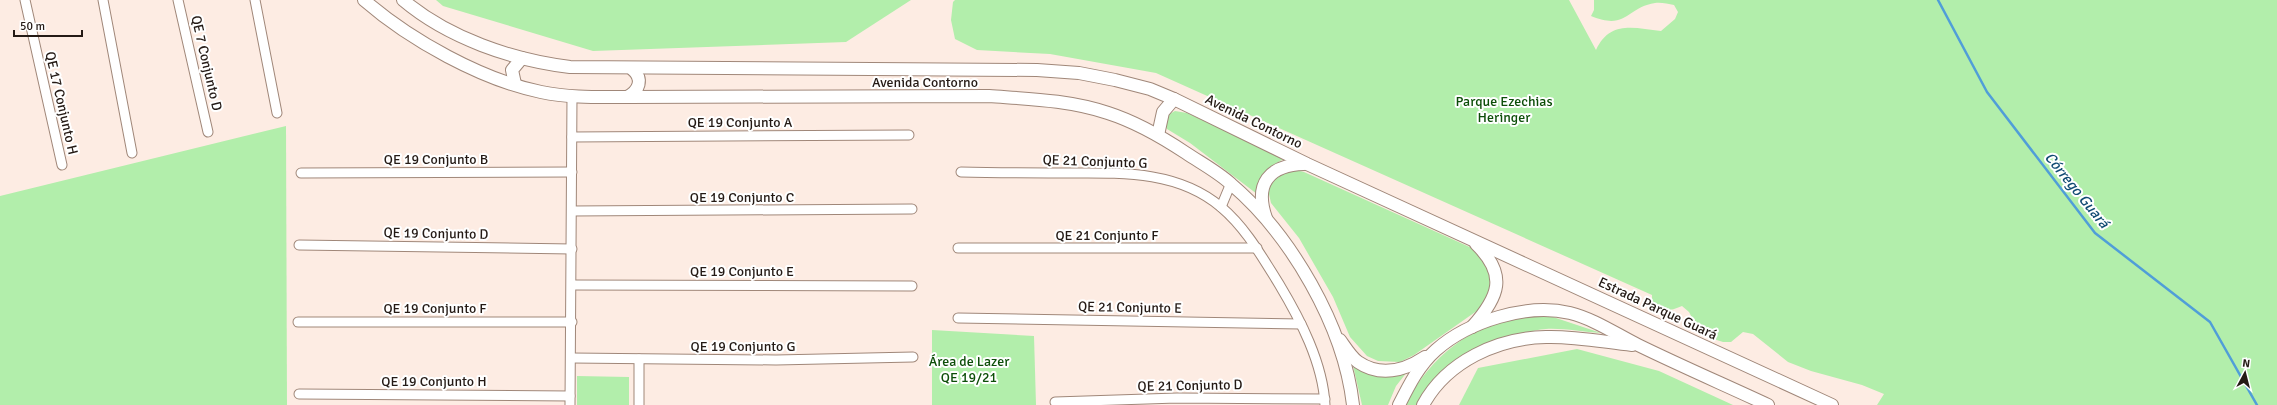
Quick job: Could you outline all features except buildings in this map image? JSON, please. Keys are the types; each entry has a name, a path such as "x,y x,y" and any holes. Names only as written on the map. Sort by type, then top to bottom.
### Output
{"main road":[{"name":"Avenida Contorno","path":"364,0 394,23 428,44 478,70 541,92 572,96 627,97 989,96 1041,99 1078,104 1110,113 1158,135 1231,183 1266,220 1315,289 1337,336 1348,373 1353,405"},
{"name":"Avenida Contorno","path":"404,0 445,27 486,46 522,58 570,67 632,69 845,67 1037,70 1079,73 1115,80 1150,90 1174,99 1308,164 1471,239"},
{"path":"515,84 512,70 522,58"},
{"path":"627,97 637,90 640,84 636,73 632,69"},
{"path":"1158,135 1163,112 1174,99"},
{"path":"1266,220 1261,201 1266,179 1271,173 1286,165 1308,164"},
{"path":"1471,239 1486,254 1495,269 1497,282 1494,298 1487,310 1471,327"},
{"name":"Estrada Parque Guará","path":"1471,239 1832,405"},
{"path":"1337,336 1358,362 1379,370 1396,371 1414,364 1471,327 1506,314 1524,312 1568,313 1588,319 1639,345 1768,405"},
{"path":"1423,405 1441,380 1462,363 1486,349 1511,341 1547,337 1639,345"},
{"path":"1399,405 1422,366 1436,350"}],"street":[{"name":"QE 17 Conjunto H","path":"25,0 62,165"},
{"path":"103,0 132,153"},
{"name":"QE 7 Conjunto D","path":"178,0 208,132"},
{"path":"254,0 278,113"},
{"path":"570,400 572,358 572,96"},
{"name":"QE 19 Conjunto A","path":"572,137 909,135"},
{"name":"QE 19 Conjunto B","path":"301,174 572,172"},
{"name":"QE 21 Conjunto G","path":"961,172 1131,174 1162,178 1187,186 1221,207"},
{"path":"1231,183 1221,207 1244,230 1257,248 1301,324 1315,360 1325,402"},
{"name":"QE 19 Conjunto C","path":"572,211 912,209"},
{"name":"QE 19 Conjunto D","path":"299,245 572,249"},
{"name":"QE 21 Conjunto F","path":"958,248 1257,248"},
{"name":"QE 19 Conjunto E","path":"572,285 912,286"},
{"name":"QE 21 Conjunto E","path":"958,318 1301,324"},
{"name":"QE 19 Conjunto F","path":"298,322 572,322"},
{"name":"QE 19 Conjunto G","path":"572,358 768,360 913,357"},
{"path":"638,359 639,405"},
{"name":"QE 19 Conjunto H","path":"299,394 570,400"},
{"name":"QE 21 Conjunto D","path":"1055,402 1177,398 1325,402"}],"green space":[{"path":"436,0 911,0 846,42 593,51 443,6"},
{"name":"Parque Ezechias Heringer","path":"955,0 1569,0 1596,50 1608,34 1616,30 1624,28 1641,28 1661,31 1675,19 1678,12 1674,5 1657,3 1646,5 1620,20 1603,20 1591,16 1594,10 1594,0 2277,0 2277,405 1877,405 1884,394 1862,385 1811,371 1788,362 1753,334 1743,332 1731,342 1723,342 1701,335 1689,312 1682,306 1670,310 1656,308 1652,305 1652,295 1156,73 1050,54 977,50 955,39 951,20 953,2"},
{"path":"1175,111 1187,113 1286,158 1269,168 1263,176 1257,194 1190,143 1167,129 1164,123 1166,116"},
{"path":"286,126 287,405 0,405 0,196"},
{"path":"1291,169 1304,172 1474,249 1489,263 1492,288 1481,308 1414,355 1400,362 1378,361 1367,356 1350,337 1333,297 1299,238 1271,203 1269,186 1274,177"},
{"path":"1527,314 1550,316 1601,333 1543,329 1489,343 1474,349 1448,366 1426,390 1417,405 1405,405 1427,371 1440,357 1455,345 1488,326 1506,319"},
{"name":"Área de Lazer QE 19/21","path":"932,330 1034,336 1036,405 932,405"},
{"path":"1577,349 1659,371 1733,405 1459,405 1478,368"},
{"path":"1352,361 1407,372 1396,386 1388,405 1362,405"},
{"path":"577,376 629,377 629,405 577,405"}],"waterway":[{"name":"Córrego Guará","path":"1938,0 1987,92 2095,233 2210,322 2257,405"}]}
